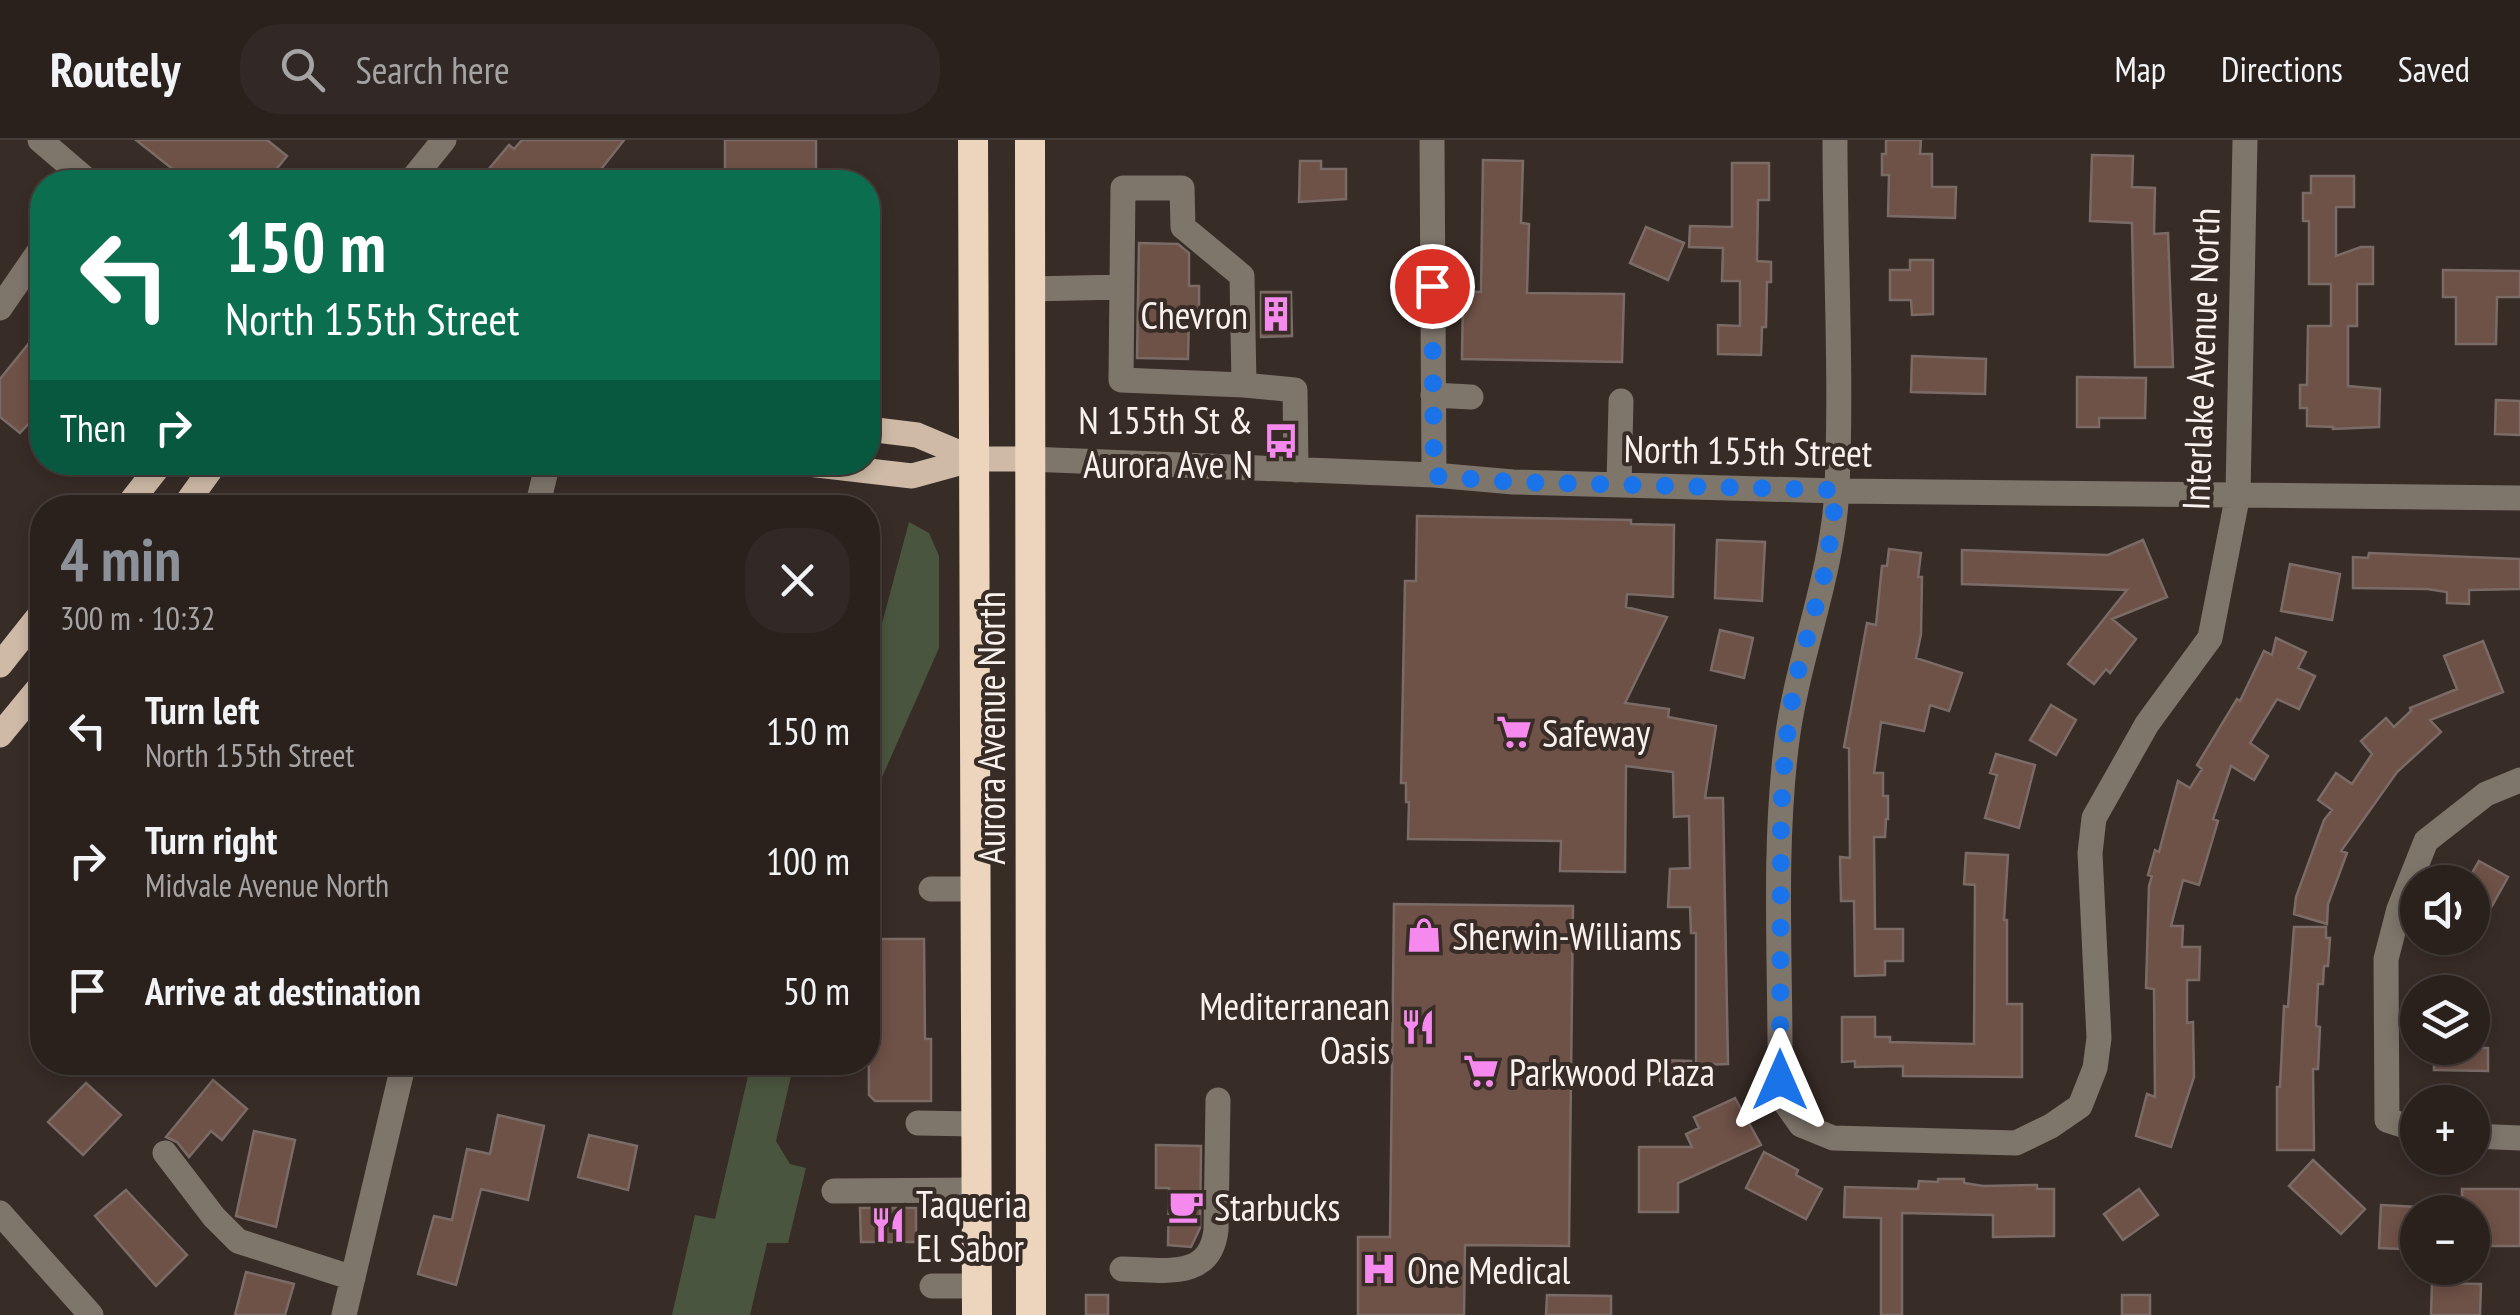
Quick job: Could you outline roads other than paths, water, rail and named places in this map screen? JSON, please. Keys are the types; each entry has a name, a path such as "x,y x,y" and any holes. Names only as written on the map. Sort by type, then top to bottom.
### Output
{"highway":[{"name":"Aurora Avenue North","path":"973,140 976,1300"},
{"name":"Aurora Avenue North","path":"1030,140 1031,1315"}],"main road":[{"name":"North 155th Street","path":"880,430 917,435 974,459"},
{"name":"North 155th Street","path":"880,472 912,476 974,459 1028,458"},
{"path":"136,495 152,475"},
{"path":"0,665 30,627"},
{"path":"0,735 30,699"}],"street":[{"path":"40,140 74,170"},
{"path":"420,170 444,140"},
{"path":"1432,140 1434,476"},
{"path":"1834,140 1837,490"},
{"name":"Interlake Avenue North","path":"1837,490 1826,568 1794,686 1781,812 1780,1080 1786,1104 1801,1126 1833,1138 2016,1143 2080,1106 2099,1038 2090,853 2094,818 2147,724 2210,638 2238,494 2245,140"},
{"path":"1244,385 1242,276 1183,227 1182,188 1123,188 1121,380 1294,390 1296,470"},
{"path":"0,308 30,264"},
{"path":"1030,289 1122,287"},
{"path":"1433,395 1471,397"},
{"path":"1619,485 1622,401"},
{"name":"North 155th Street","path":"1028,458 1619,485 2520,498"},
{"path":"2400,1124 2388,1120 2386,959 2399,910 2426,841 2486,794 2520,780"},
{"path":"930,889 976,889"},
{"path":"344,1315 401,1075"},
{"path":"1122,1269 1180,1270 1201,1263 1214,1246 1218,1100"},
{"path":"918,1123 976,1124"},
{"path":"2490,1137 2520,1138"},
{"path":"165,1153 214,1217 238,1241 352,1278"},
{"path":"834,1191 976,1190"},
{"path":"0,1212 91,1315"},
{"path":"932,1286 976,1300"}],"place":[{"name":"Chevron","path":"1276,314"},
{"name":"N 155th St & Aurora Ave N","path":"1281,441"},
{"name":"Safeway","path":"1514,732"},
{"name":"Sherwin-Williams","path":"1424,935"},
{"name":"Mediterranean Oasis","path":"1418,1027"},
{"name":"Parkwood Plaza","path":"1481,1071"},
{"name":"Starbucks","path":"1186,1206"},
{"name":"Taqueria El Sabor","path":"888,1225"},
{"name":"One Medical","path":"1379,1269"}]}
